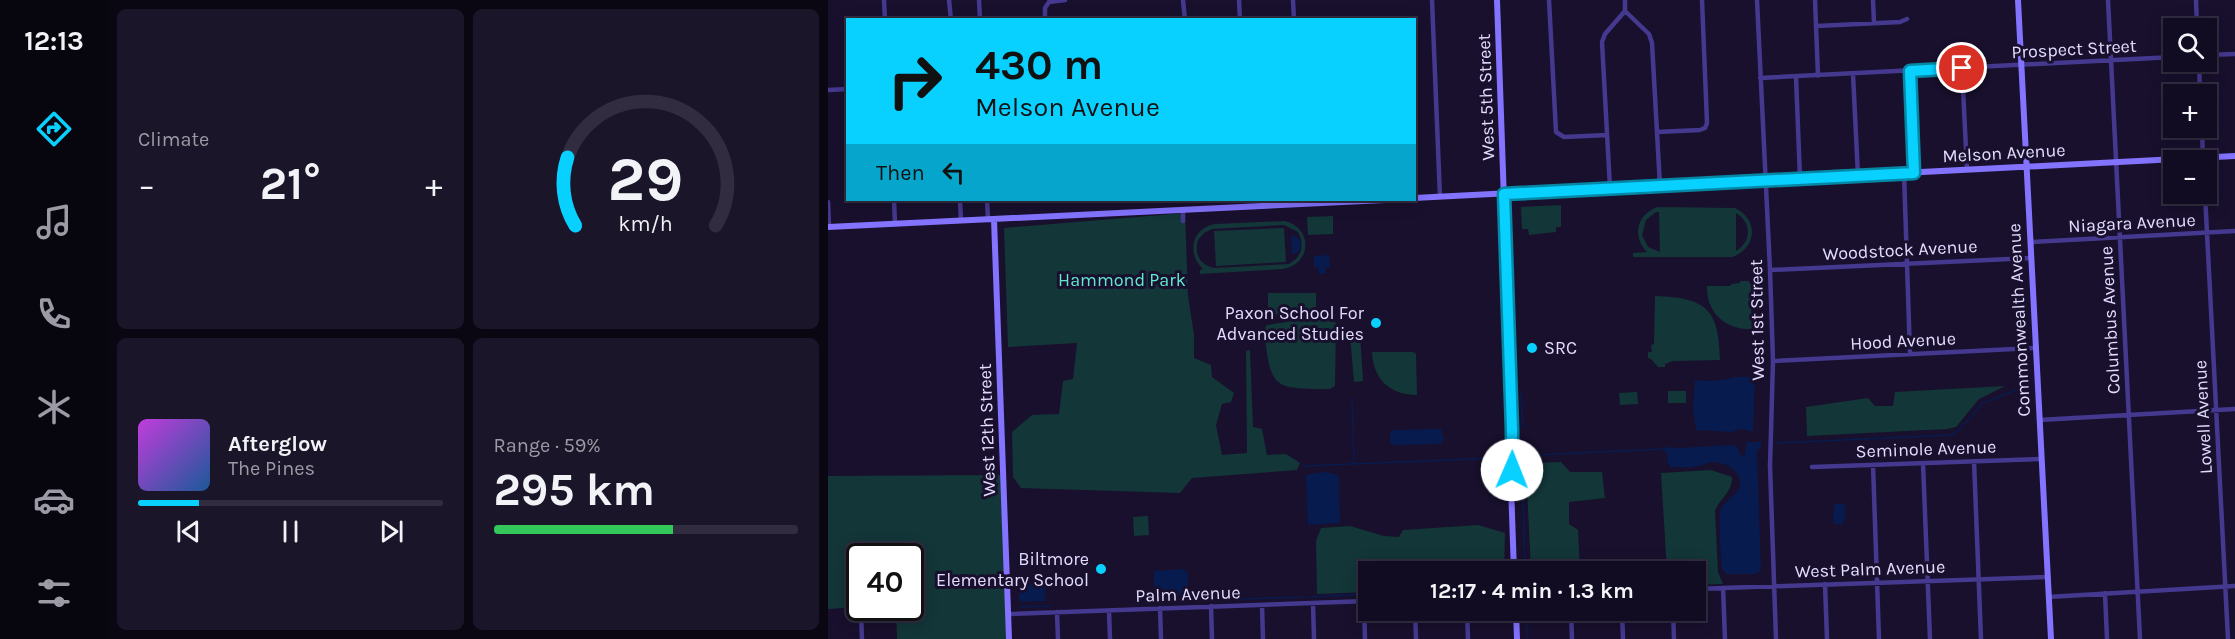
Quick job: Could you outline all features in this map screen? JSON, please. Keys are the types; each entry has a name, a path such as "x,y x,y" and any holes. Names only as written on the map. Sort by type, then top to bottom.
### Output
{"street":[{"path":"884,0 885,18"},
{"path":"950,0 951,18"},
{"path":"979,0 980,18"},
{"path":"1044,18 1046,5 1053,1 1065,0"},
{"path":"1183,0 1185,18"},
{"path":"1239,0 1240,18"},
{"path":"1293,0 1294,18"},
{"path":"1432,0 1440,197"},
{"name":"West 5th Street","path":"1497,0 1512,430 1514,561"},
{"path":"1549,0 1556,132 1564,137 1607,135"},
{"path":"1610,188 1603,38 1626,11 1626,0"},
{"path":"1657,132 1700,130 1705,128 1707,123 1702,0"},
{"name":"West 1st Street","path":"1757,0 1773,361 1770,445 1776,639"},
{"path":"1815,0 1818,75"},
{"path":"1873,0 1874,23"},
{"name":"Commonwealth Avenue","path":"2018,0 2050,639"},
{"name":"Columbus Avenue","path":"2108,0 2140,639"},
{"path":"2196,0 2197,18"},
{"path":"1626,11 1649,34 1651,39 1660,186"},
{"path":"1817,26 1900,22 1907,19"},
{"path":"2217,55 2235,54"},
{"name":"Prospect Street","path":"1760,78 2163,58"},
{"path":"1962,68 1967,170"},
{"path":"1910,71 1914,173"},
{"path":"1853,74 1858,176"},
{"path":"1796,77 1800,178"},
{"path":"828,90 846,89"},
{"name":"Melson Avenue","path":"2217,158 2235,156"},
{"name":"Melson Avenue","path":"1416,198 2163,160"},
{"path":"1904,174 1910,354"},
{"path":"894,201 895,224"},
{"path":"960,201 961,221"},
{"name":"West 12th Street","path":"987,201 991,219 1009,639"},
{"path":"828,202 829,227 1183,210 1250,203 1339,201"},
{"name":"Lowell Avenue","path":"2206,204 2228,639"},
{"path":"1183,210 1183,220"},
{"name":"Niagara Avenue","path":"2030,242 2235,231"},
{"name":"Woodstock Avenue","path":"1770,270 2031,258"},
{"name":"Hood Avenue","path":"1773,361 2035,348"},
{"path":"2039,420 2235,409"},
{"name":"Seminole Avenue","path":"1812,467 2041,459"},
{"path":"1974,461 1981,639"},
{"path":"1923,463 1930,639"},
{"path":"1873,465 1879,639"},
{"name":"West Palm Avenue","path":"1706,589 2047,576"},
{"path":"1825,584 1827,639"},
{"path":"2048,597 2235,586"},
{"path":"1723,588 1725,639"},
{"path":"2105,593 2107,639"},
{"name":"Palm Avenue","path":"1009,614 1358,601"},
{"path":"1313,603 1314,639"},
{"path":"1262,605 1263,639"},
{"path":"1210,606 1212,639"},
{"path":"1160,608 1161,639"},
{"path":"1109,610 1110,639"},
{"path":"1057,612 1058,639"},
{"path":"861,621 862,639"},
{"path":"1365,621 1365,639"},
{"path":"1415,621 1416,639"},
{"path":"1467,621 1468,639"},
{"path":"1516,621 1517,639"},
{"path":"1571,621 1572,639"},
{"path":"1622,621 1623,639"},
{"path":"1673,621 1674,639"}],"green space":[{"path":"1561,205 1561,227 1556,227 1556,232 1529,235 1528,229 1522,229 1521,207"},
{"path":"1658,207 1735,208 1748,219 1752,234 1746,248 1732,257 1633,257 1633,253 1647,252 1639,240 1638,233 1641,220 1651,210","holes":["1659,212 1660,252 1648,247 1642,235 1646,220","1736,213 1745,222 1748,232 1745,242 1736,251"]},
{"name":"Hammond Park","path":"1185,213 1188,296 1194,335 1194,358 1211,365 1212,377 1234,393 1231,402 1222,404 1216,425 1222,455 1247,453 1246,351 1250,350 1253,427 1262,429 1267,455 1286,454 1300,463 1297,470 1192,478 1180,493 1021,488 1013,477 1012,432 1032,415 1059,414 1063,381 1073,379 1077,343 1008,347 1004,228"},
{"path":"1333,216 1333,234 1308,235 1307,217"},
{"path":"1285,221 1301,231 1304,238 1304,253 1293,266 1283,269 1200,274 1200,270 1203,269 1194,256 1194,242 1201,230 1215,224","holes":["1284,225 1298,232 1301,250 1297,258 1289,264 1214,268 1202,262 1197,250 1198,240 1212,229"]},
{"path":"1284,228 1286,262 1216,266 1214,231"},
{"path":"1740,281 1748,281 1754,287 1751,303 1752,329 1734,326 1719,318 1708,296 1707,286 1731,286"},
{"path":"1268,293 1316,293 1316,314 1268,315"},
{"path":"1655,296 1686,299 1706,309 1716,328 1720,360 1673,361 1665,364 1665,367 1658,367 1648,358 1648,352 1652,352 1651,345 1654,344"},
{"path":"1330,317 1336,323 1335,386 1330,389 1285,386 1273,375 1264,330 1267,325"},
{"path":"1360,334 1363,381 1354,382 1350,335"},
{"path":"1372,352 1413,352 1416,354 1417,395 1399,392 1385,384 1376,370"},
{"path":"2005,386 1979,399 1956,427 1807,436 1806,407 1868,398 1875,406 1893,406 1895,392"},
{"path":"1668,391 1686,391 1686,403 1668,403"},
{"path":"1637,392 1638,404 1620,405 1619,393"},
{"path":"1561,462 1570,472 1602,472 1605,498 1569,502 1569,524 1578,530 1580,561 1531,561 1527,488 1533,463"},
{"path":"1711,470 1732,477 1728,491 1715,511 1718,572 1723,584 1706,585 1706,561 1666,561 1661,473"},
{"path":"1001,475 1007,639 897,639 896,621 924,621 924,543 846,543 846,608 828,609 828,476"},
{"path":"1148,516 1149,535 1134,536 1133,517"},
{"path":"1478,525 1505,533 1504,561 1358,561 1358,592 1317,594 1316,541 1321,528 1350,526 1384,536 1399,537 1403,530"}],"water":[{"path":"1291,235 1297,237 1301,243 1299,251 1294,254 1292,254"},
{"path":"1329,255 1330,267 1326,267 1326,273 1319,274 1318,267 1314,267 1314,256"},
{"path":"1755,377 1753,432 1742,429 1731,432 1696,430 1693,409 1695,380"},
{"path":"1441,429 1444,440 1440,444 1393,445 1390,442 1390,433 1394,430"},
{"path":"1747,442 1761,442 1761,447 1757,451 1761,571 1755,574 1727,574 1722,569 1720,513 1739,488 1739,477 1732,468 1718,463 1711,462 1693,467 1671,467 1667,462 1668,453 1665,452 1665,447 1733,445 1738,447 1741,456 1744,457"},
{"path":"1326,472 1338,475 1339,478 1340,523 1308,525 1306,476"},
{"path":"1841,503 1845,506 1845,519 1841,525 1833,523 1834,505"},
{"path":"1183,569 1188,573 1188,593 1185,596 1154,595 1154,571"},
{"path":"1020,585 1045,585 1045,601 1021,602 1019,599"}],"waterway":[{"path":"1778,443 1951,435 1958,431 1983,403 2029,385"},
{"path":"1521,394 1523,427"},
{"path":"1352,398 1354,463"},
{"path":"1522,458 1534,455 1665,449"},
{"path":"1522,454 1525,561"},
{"path":"1303,466 1505,456"},
{"path":"1309,597 1358,595"},
{"path":"1212,600 1305,597"},
{"path":"1156,602 1205,600"},
{"path":"1019,607 1051,606"},
{"path":"1526,621 1527,639"}],"place":[{"name":"Paxon School For Advanced Studies","path":"1376,323"},
{"name":"SRC","path":"1532,348"},
{"name":"Biltmore Elementary School","path":"1101,569"}],"route":[{"path":"1512,470 1504,194 1914,173 1910,71 1962,68"}]}
